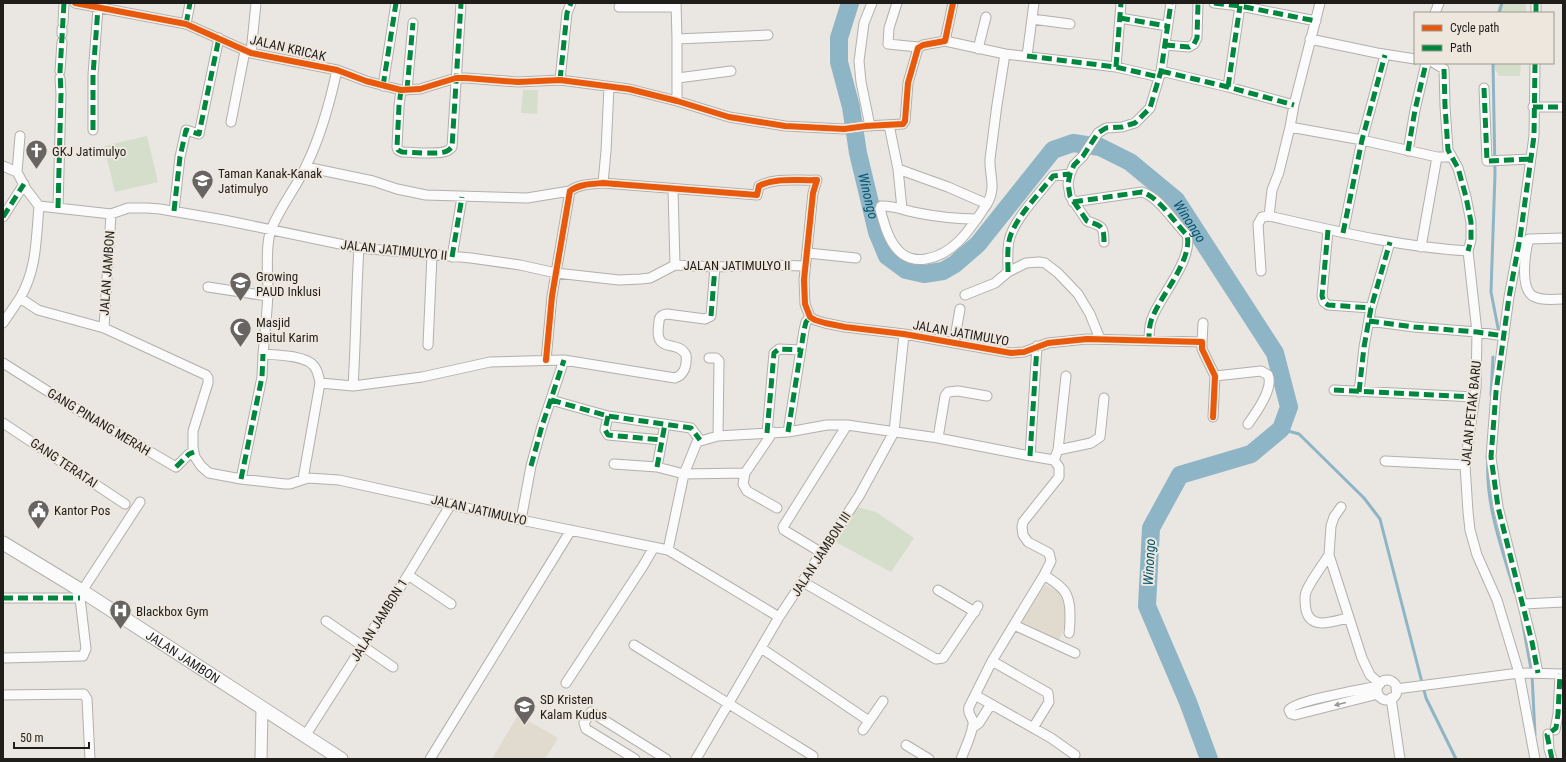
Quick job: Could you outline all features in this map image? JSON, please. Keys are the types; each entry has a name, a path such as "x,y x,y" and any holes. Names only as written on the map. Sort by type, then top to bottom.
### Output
{"main road":[{"name":"JALAN JAMBON","path":"3,543 341,759"}],"street":[{"path":"58,208 62,94 60,75 64,3"},
{"name":"JALAN KRICAK","path":"74,3 186,24 248,52 337,70 329,102 306,167 284,202 271,230 268,244 268,296 262,377 241,479"},
{"path":"186,24 190,3"},
{"path":"231,122 248,52 256,3"},
{"path":"383,86 396,3"},
{"path":"413,23 404,90 398,113 397,147 398,150 402,152 447,151 452,147 461,3"},
{"path":"560,80 567,13 571,3"},
{"path":"868,126 859,61 864,23 872,3"},
{"path":"897,3 889,28 888,44 918,47 934,42 945,41 1005,54 1116,67 1160,74 1228,87 1294,105"},
{"path":"945,41 953,3"},
{"path":"1028,56 1034,3"},
{"path":"1116,67 1121,3"},
{"path":"1104,242 1101,227 1087,221 1070,196 1068,184 1070,174 1074,165 1083,156 1098,133 1109,127 1128,126 1140,118 1150,108 1160,74 1171,3"},
{"path":"1165,45 1189,47 1194,44 1197,38 1198,3"},
{"path":"1214,3 1240,6 1316,21"},
{"path":"1268,216 1272,190 1290,127 1310,38 1320,3"},
{"path":"619,8 676,5 678,39 677,101"},
{"path":"1228,87 1240,6"},
{"path":"93,130 93,75 98,8"},
{"path":"978,49 986,17"},
{"path":"1120,18 1167,26"},
{"path":"1032,19 1070,24"},
{"path":"678,39 768,35"},
{"path":"174,211 180,157 186,130 199,134 219,38"},
{"path":"1310,38 1386,55 1414,59"},
{"path":"337,70 383,86 404,90 420,89 456,78 518,82 560,80 629,89 677,101 729,117 785,126 844,129 868,126 900,125 905,121 908,83 914,56 918,47"},
{"path":"977,219 936,217 884,206 881,206 880,209 890,240 897,250 909,258 919,260 940,256 964,238 977,219 987,204 993,189 990,161 1005,54"},
{"path":"1343,233 1362,140 1386,55"},
{"path":"1408,151 1415,110 1426,64"},
{"name":"JALAN PETAK BARU","path":"1436,64 1444,69 1448,150 1458,168 1466,196 1471,222 1471,240 1468,251 1477,332 1475,397 1465,466 1468,512 1473,542 1477,555 1528,673"},
{"path":"1535,64 1533,108 1534,136 1520,238 1509,297 1504,336 1493,430 1492,471 1498,507 1523,604 1535,759"},
{"path":"678,78 731,71"},
{"path":"603,183 609,87"},
{"path":"1484,88 1487,161 1530,159"},
{"path":"1533,108 1563,107"},
{"path":"889,125 898,169 902,209"},
{"path":"1290,127 1362,140 1437,157 1451,157"},
{"path":"3,323 28,285 35,254 39,206 17,172 20,136"},
{"path":"1421,247 1437,157"},
{"path":"3,166 17,172"},
{"path":"306,167 373,181 397,189 426,195 462,197 527,198 570,191 578,186 603,183 757,195 759,186 764,184 776,181 817,180 805,266 804,294 810,317 805,326 788,432"},
{"path":"898,169 987,204"},
{"path":"1008,272 1009,240 1012,231 1025,209 1053,176 1070,174"},
{"path":"3,217 24,184"},
{"path":"673,189 675,265"},
{"path":"546,360 552,296 570,191"},
{"path":"1073,202 1142,192 1148,193 1160,204 1187,235 1188,246 1177,275 1166,291 1152,317 1149,329 1149,341"},
{"path":"452,256 462,197"},
{"name":"JALAN JATIMULYO II","path":"39,206 111,214 128,208 147,208 174,211 359,248 452,256 520,265 556,273 619,280 641,279 656,275 675,265 715,267 770,265 805,266"},
{"name":"JALAN JAMBON","path":"111,214 104,328 206,375 208,378 208,383 193,431"},
{"path":"1261,271 1258,224 1260,218 1268,216 1390,242 1421,247 1468,251"},
{"path":"1328,230 1322,296 1324,302 1328,305 1371,308"},
{"path":"1563,238 1529,239 1524,274 1529,293 1535,297 1563,299"},
{"path":"1360,392 1364,347 1371,308 1390,242"},
{"path":"353,386 357,322 356,301 359,248"},
{"path":"808,253 856,258"},
{"path":"428,345 432,255"},
{"path":"965,295 996,283 1008,272 1026,262 1045,263 1058,273 1078,294 1090,314 1100,339"},
{"path":"320,383 353,386 422,377 490,362 546,360 564,360 675,378 682,375 684,372 686,355 681,350 664,343 658,338 657,332 659,319 661,316 667,314 705,319 711,316 715,267"},
{"path":"208,287 268,296"},
{"path":"20,298 38,310 104,328"},
{"path":"954,343 960,309"},
{"name":"JALAN JATIMULYO","path":"810,317 824,323 845,327 904,334 1011,353 1024,352 1037,346 1064,341 1100,339 1202,342"},
{"path":"1369,321 1428,329 1477,332 1504,336"},
{"path":"1203,323 1202,350 1216,376 1213,417"},
{"name":"JALAN JAMBON III","path":"699,758 760,648 859,496 894,432 904,334"},
{"path":"1030,456 1037,346"},
{"path":"777,508 747,491 743,484 745,473 770,433 774,353 779,349 802,350"},
{"path":"263,354 297,358 308,361 313,364 318,372 320,383 303,479"},
{"path":"709,358 716,358 719,361 718,436"},
{"path":"522,520 531,466 542,426 564,360"},
{"name":"GANG PINANG MERAH","path":"3,363 68,404 176,467 189,454 194,452"},
{"path":"1216,376 1261,371 1268,375 1270,384 1259,409 1248,424"},
{"path":"1054,460 1058,450 1066,376"},
{"path":"1334,390 1475,397"},
{"path":"938,438 945,396 948,392 958,391 987,396"},
{"path":"1058,450 1091,443 1100,437 1104,398"},
{"path":"551,400 608,416 691,428 700,440"},
{"path":"608,416 605,430 608,435 662,440"},
{"name":"GANG TERATAI","path":"3,422 125,504"},
{"path":"657,467 665,424"},
{"path":"668,550 684,474 696,444 700,440 718,436 788,432 827,425 847,425 938,438 1054,460 1059,467 1059,477 1024,522 1022,527 1023,536 1025,539 1049,554 1051,561 992,661 974,695 968,711 973,722 972,728 961,759"},
{"path":"822,553 784,530 784,527 847,425"},
{"name":"JALAN JATIMULYO","path":"193,431 195,457 201,466 209,473 241,479 290,484 303,479 313,478 339,480 668,550 779,617"},
{"path":"1385,461 1465,466"},
{"path":"614,464 657,467 684,474 745,473"},
{"name":"JALAN JAMBON 1","path":"306,736 451,504"},
{"path":"3,658 83,656 86,649 81,594 137,505"},
{"path":"1341,507 1334,517 1331,526 1329,555 1348,618 1370,675 1379,688 1384,699 1392,698"},
{"path":"430,759 571,530"},
{"path":"566,683 654,547"},
{"path":"1329,555 1306,591 1305,603 1307,613 1310,619 1321,624 1348,618"},
{"path":"408,575 451,604"},
{"path":"1044,575 1060,586 1069,596 1069,633"},
{"path":"803,582 933,659 943,658 976,609 938,590"},
{"path":"3,598 81,594"},
{"path":"1523,604 1563,602"},
{"path":"326,621 393,667"},
{"path":"1014,625 1075,653"},
{"path":"634,645 730,703 813,756"},
{"path":"760,648 869,721"},
{"path":"992,661 1048,693 1049,702 1033,728"},
{"path":"1396,689 1528,673 1561,674 1558,714 1552,732 1549,749 1552,759"},
{"path":"1379,688 1304,702 1291,706 1290,712 1295,716 1306,713 1379,688 1386,680 1390,681 1396,689 1392,698 1400,759"},
{"path":"3,695 84,694 87,699 90,759"},
{"path":"974,695 1051,738 1075,755"},
{"path":"863,730 884,701"},
{"path":"1304,702 1306,713"},
{"path":"972,728 979,723 991,704"},
{"path":"261,759 262,708"},
{"path":"635,759 586,729 584,723 591,712 666,759"},
{"path":"906,745 929,759"}],"shaded area":[{"path":"1045,585 1066,596 1067,621 1058,643 1021,624"},
{"name":"SD Kristen Kalam Kudus","path":"518,715 558,738 545,759 492,759"}],"green space":[{"path":"1499,3 1526,3 1526,12 1497,12"},
{"path":"1493,64 1521,64 1520,76 1499,76"},
{"path":"523,90 538,90 537,114 521,113"},
{"path":"147,136 158,182 115,192 104,146"},
{"path":"857,507 876,512 914,538 891,572 834,541"}],"waterway":[{"name":"Winongo","path":"850,3 839,38 839,62 851,107 858,153 877,232 887,256 906,270 924,274 943,271 955,264 978,244 1053,150 1073,143 1100,147 1130,162 1176,200 1275,353 1289,407 1281,429 1251,454 1180,475 1151,528 1147,606 1188,702 1209,759"},
{"path":"1499,12 1502,3"},
{"path":"1493,64 1495,174 1491,292 1499,333"},
{"path":"1491,395 1493,357"},
{"path":"1281,429 1299,434 1364,498 1380,519 1426,698 1456,759"},
{"path":"1488,460 1489,494 1492,511 1500,544 1515,593"},
{"path":"1522,620 1532,674 1535,735"}],"marked path":[{"path":"58,208 61,94 60,71 64,3"},
{"path":"186,24 190,3"},
{"path":"383,86 396,3"},
{"path":"401,90 398,150 402,152 432,153 449,150 452,147 461,3"},
{"path":"560,80 567,13 571,3"},
{"path":"1116,67 1121,3"},
{"path":"1104,242 1101,227 1087,221 1070,196 1068,184 1070,174 1074,165 1083,156 1098,133 1106,128 1122,127 1135,123 1150,108 1161,71 1171,3"},
{"path":"1165,45 1189,47 1194,44 1197,38 1198,3"},
{"path":"1214,3 1240,6 1316,21"},
{"path":"1536,3 1536,12"},
{"path":"1228,87 1240,6"},
{"path":"93,130 93,75 98,8"},
{"path":"1120,18 1167,26"},
{"path":"407,90 413,23"},
{"path":"174,211 180,157 186,130 199,134 219,38"},
{"path":"1343,233 1362,140 1385,55"},
{"path":"1027,56 1116,67 1159,77"},
{"path":"1408,151 1415,110 1426,64"},
{"path":"1535,64 1534,136 1496,392 1491,457 1498,507 1532,642 1538,673"},
{"path":"1444,69 1448,150 1458,168 1471,222 1471,240 1468,251"},
{"path":"1161,71 1294,105"},
{"path":"1484,88 1487,161 1530,159"},
{"path":"1533,107 1563,107"},
{"path":"1008,272 1008,245 1016,224 1021,216 1053,176 1070,174"},
{"path":"3,217 24,184"},
{"path":"1073,202 1142,192 1160,204 1187,235 1188,244 1185,255 1176,276 1157,307 1152,319 1149,341"},
{"path":"452,257 462,197"},
{"path":"1328,230 1322,296 1324,302 1328,305 1371,308"},
{"path":"1359,392 1364,347 1371,308 1390,242"},
{"path":"711,316 715,267"},
{"path":"788,432 804,330 806,322 810,317"},
{"path":"1369,321 1504,336"},
{"path":"1030,456 1037,346"},
{"path":"767,433 774,353 779,349 801,350"},
{"path":"241,479 262,377 263,354"},
{"path":"531,466 542,426 564,360"},
{"path":"1334,390 1475,397"},
{"path":"551,400 608,416 691,428 700,440"},
{"path":"608,416 605,430 608,435 662,440"},
{"path":"657,467 665,424"},
{"path":"176,467 189,454 194,452"},
{"path":"3,598 80,598"},
{"path":"1552,759 1547,735 1556,728 1560,674"}],"cycle path":[{"path":"75,3 186,24 251,53 337,70 366,81 401,90 420,89 456,78 518,82 560,80 629,89 677,101 729,117 785,126 844,129 903,124 905,121 908,83 918,48 923,45 945,41 953,3"},
{"path":"546,360 552,296 570,191 581,186 603,183 757,195 759,186 773,181 817,180 813,193 804,280 805,304 810,317 815,320 845,327 904,334 1011,353 1024,352 1048,343 1087,339 1202,342 1202,349 1215,376 1213,417"}],"place":[{"name":"GKJ Jatimulyo","path":"37,170"},
{"name":"Taman Kanak-Kanak Jatimulyo","path":"202,200"},
{"name":"Growing PAUD Inklusi","path":"240,302"},
{"name":"Masjid Baitul Karim","path":"241,348"},
{"name":"Kantor Pos","path":"39,530"},
{"name":"Blackbox Gym","path":"121,630"},
{"name":"SD Kristen Kalam Kudus","path":"524,726"}]}
